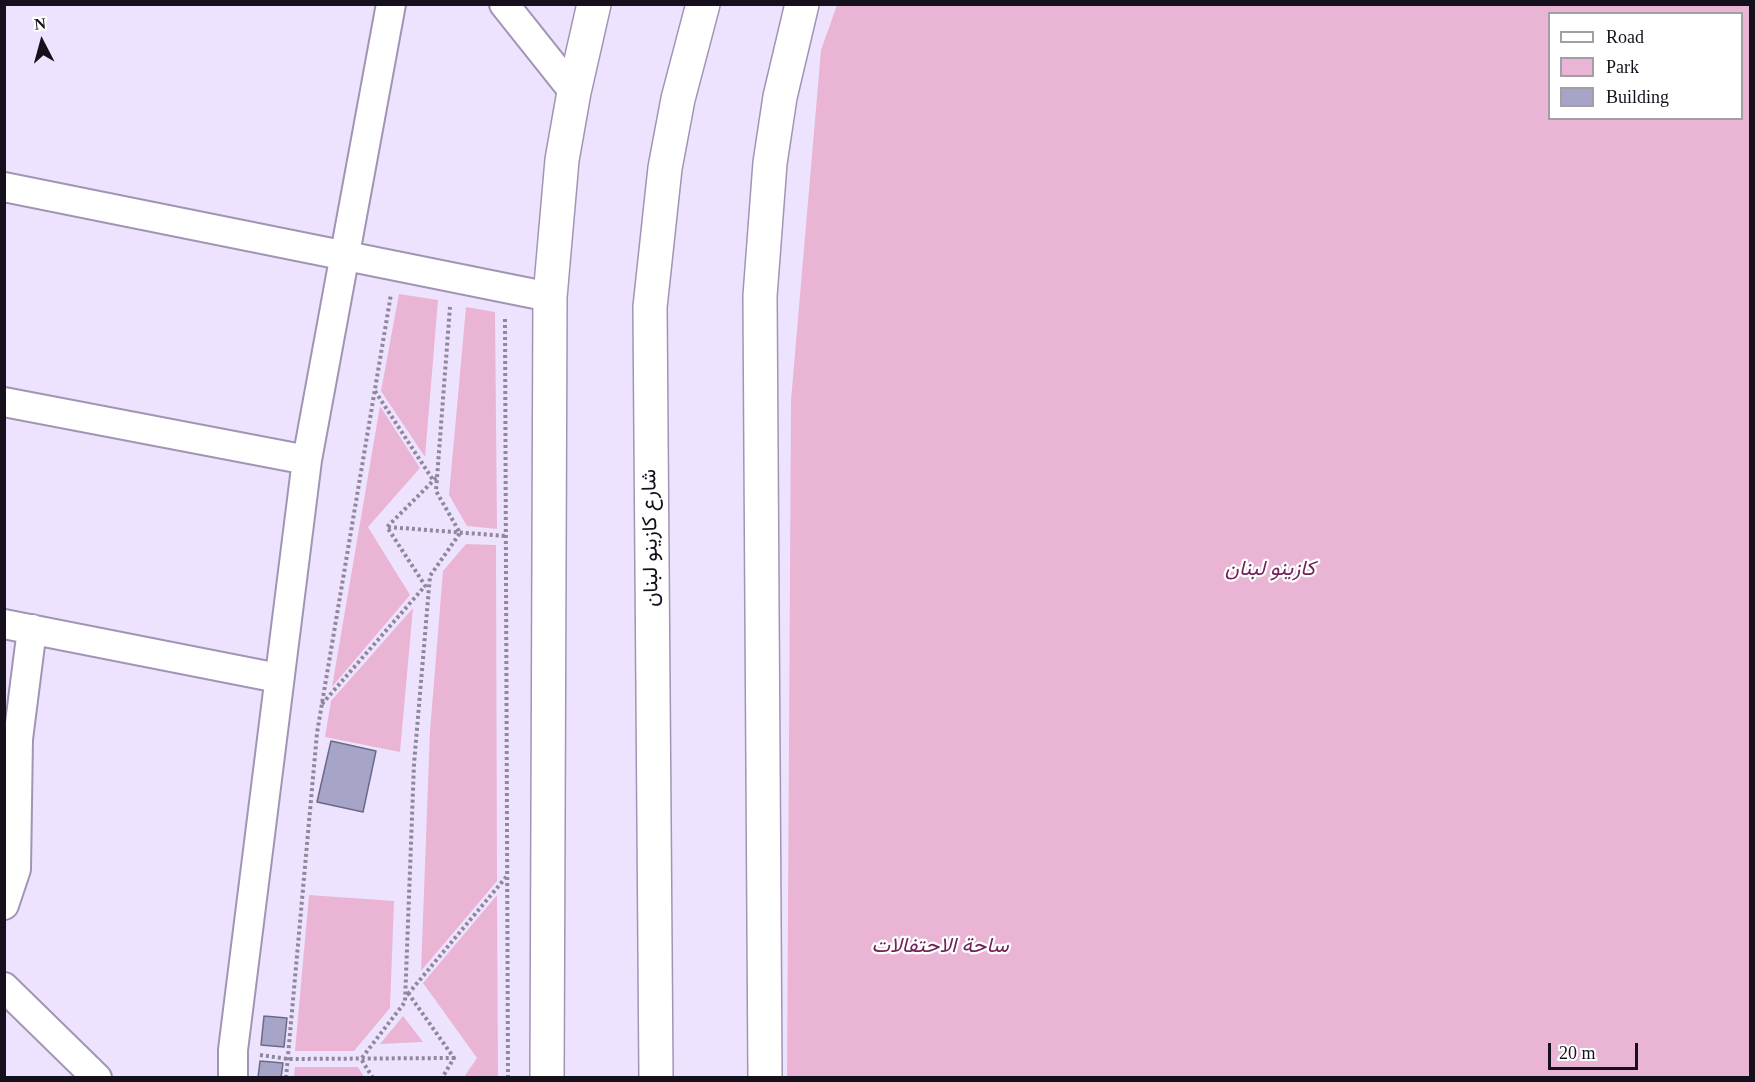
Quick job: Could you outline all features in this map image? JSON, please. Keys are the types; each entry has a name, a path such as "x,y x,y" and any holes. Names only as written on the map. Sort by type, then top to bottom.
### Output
{"main road":[{"path":"554,1071 550,297 562,160 574,92 594,4"},
{"name":"شارع كازينو لبنان","path":"650,1071 650,307 665,168 678,99 703,4"},
{"path":"765,1077 760,296 770,163 780,97 802,4"}],"street":[{"path":"233,1077 234,1050 278,678 307,460 392,4"},
{"path":"504,4 574,92"},
{"path":"4,187 550,297"},
{"path":"4,402 307,460"},
{"path":"4,906 16,869 18,626 278,678"},
{"path":"4,987 97,1077"}],"path":[{"path":"286,1077 321,705 393,284"},
{"path":"451,295 435,478 436,491 460,533"},
{"path":"504,315 508,1077"},
{"path":"374,390 435,478"},
{"path":"387,527 435,478"},
{"path":"387,527 506,536"},
{"path":"387,527 427,588"},
{"path":"361,1059 405,1002 407,992 414,764 427,588 429,576 460,533"},
{"path":"321,705 427,588"},
{"path":"407,992 508,875"},
{"path":"407,992 454,1058"},
{"path":"288,1059 454,1058"},
{"path":"442,1077 454,1058"},
{"path":"361,1059 373,1077"}],"green space":[{"name":"كازينو لبنان","path":"837,5 1750,5 1750,1077 787,1077 791,400 821,50"},
{"path":"399,294 438,300 425,457 381,391"},
{"path":"466,307 495,312 497,529 467,526 449,495"},
{"path":"380,406 420,468 368,527 410,595 332,687"},
{"path":"466,544 496,545 497,881 421,971 430,731 443,571"},
{"path":"413,608 400,752 325,737 331,701"},
{"path":"309,895 394,901 390,1008 354,1051 295,1051"},
{"path":"497,895 498,1077 464,1077 477,1058 423,983"},
{"path":"403,1016 423,1042 380,1044"},
{"path":"295,1067 358,1067 364,1077 294,1077"}],"building":[{"path":"331,741 376,751 363,812 317,802"},
{"path":"264,1016 287,1018 284,1047 261,1045"},
{"path":"260,1061 283,1063 281,1078 258,1078"}],"park label":[{"name":"ساحة الاحتفالات","path":"940,946"}]}
